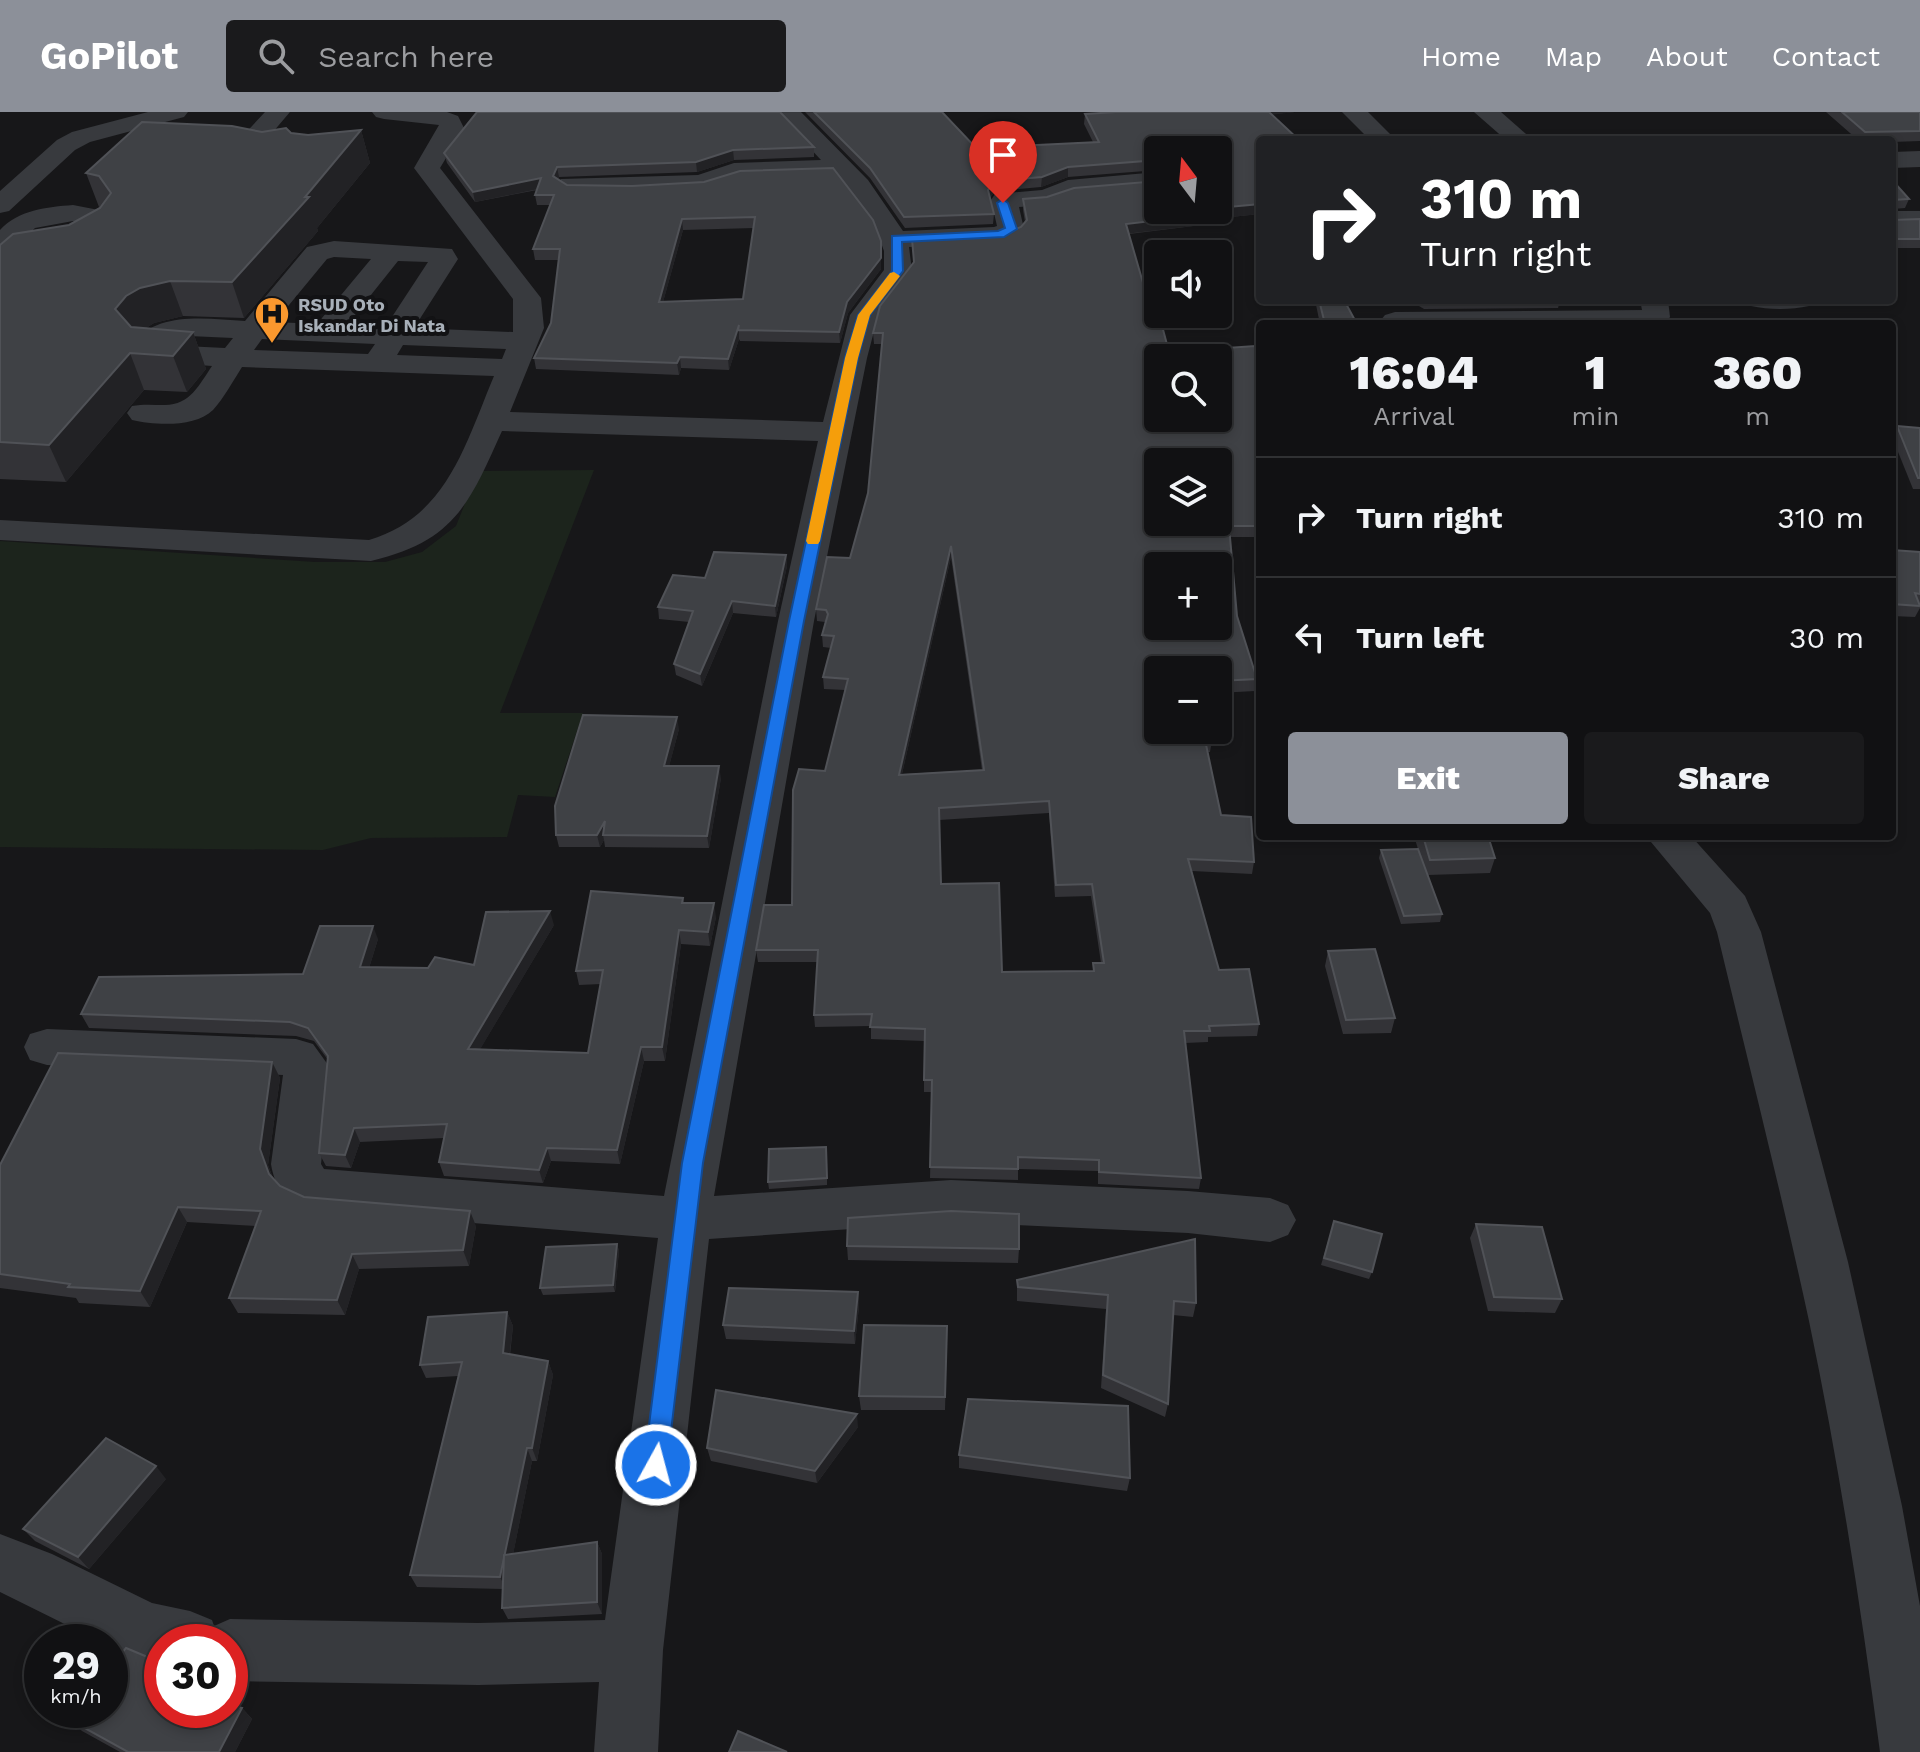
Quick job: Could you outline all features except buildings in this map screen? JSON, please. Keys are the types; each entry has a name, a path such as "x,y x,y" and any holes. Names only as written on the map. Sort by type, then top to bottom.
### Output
{"street":[{"path":"0,205 20,179 81,137 176,112"},
{"path":"274,156 258,155 248,150 248,145 278,112"},
{"path":"626,1752 632,1650 693,1163 796,621 836,432 864,315 898,271 896,239 882,213 788,112"},
{"path":"1354,112 1380,136"},
{"path":"1486,112 1516,136"},
{"path":"0,530 371,551 400,545 422,534 450,506 491,421 529,328 527,298 427,168 431,157 452,128 449,121 436,116 384,119"},
{"path":"1896,160 1920,159"},
{"path":"570,184 698,183 721,179 734,171 839,167"},
{"path":"0,172 20,179 40,218"},
{"path":"896,239 1000,235 1011,229 1004,200 1046,197 1068,188 1144,181"},
{"path":"1896,219 1920,219"},
{"path":"143,413 191,412 201,404 253,330 317,253 334,249 444,257 376,364"},
{"path":"325,333 391,252"},
{"path":"1518,320 1642,319 1656,317 1656,304"},
{"path":"512,368 158,355 147,345 160,333 189,327 524,341"},
{"path":"491,421 836,432"},
{"path":"1671,840 1730,907 1739,932 1822,1264 1907,1625 1912,1752"},
{"path":"47,1047 296,1057 307,1069 296,1164 298,1177 312,1189 687,1219 951,1201 1188,1212 1270,1220"},
{"path":"0,1563 144,1631"},
{"path":"248,1650 478,1654 632,1650"}],"shaded area":[{"path":"594,470 500,713 583,713 555,797 518,795 507,837 371,838 323,850 0,847 0,541 315,562 385,562 422,552 456,526 478,471"}],"slow traffic":[{"path":"813,541 864,315 894,276"}],"place":[{"name":"RSUD Oto Iskandar Di Nata","path":"272,345"}],"route":[{"path":"656,1465 693,1163 796,621 852,358 864,315 898,271 896,239 1000,235 1011,229 1003,203"}]}
